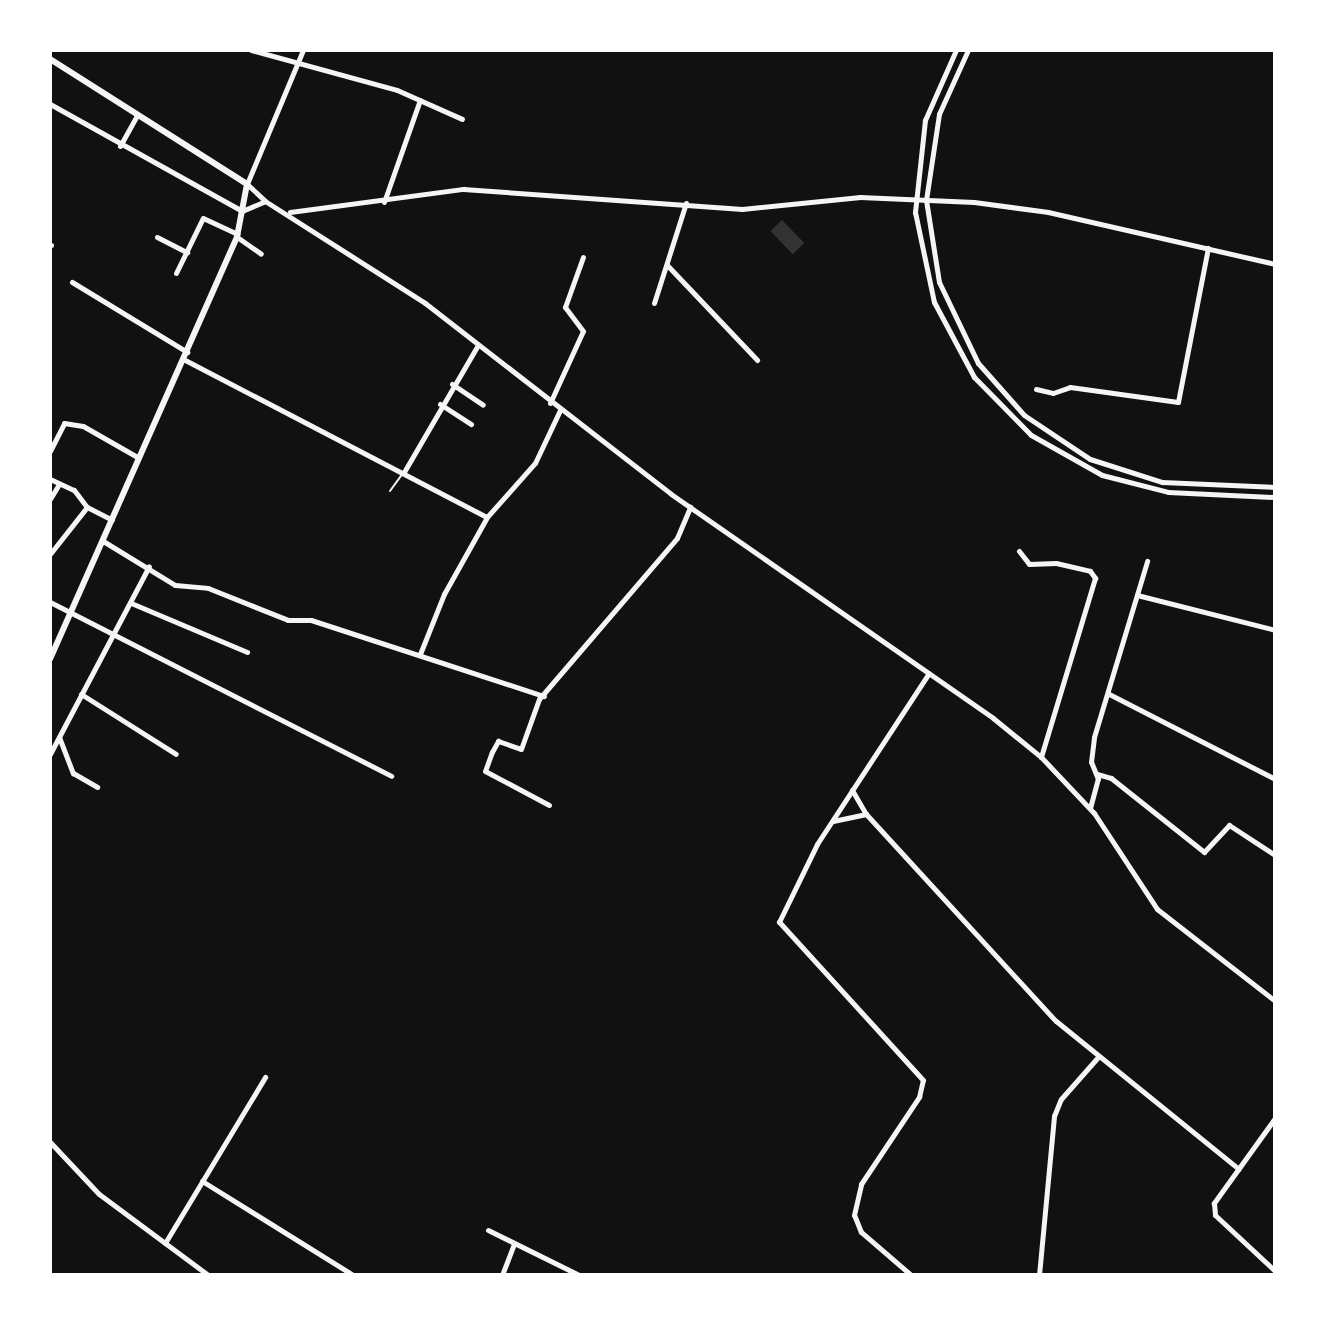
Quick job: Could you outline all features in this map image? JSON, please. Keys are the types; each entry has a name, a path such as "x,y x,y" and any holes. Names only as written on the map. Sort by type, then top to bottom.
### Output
{"street":[{"path":"251,50 297,59 420,100 462,119"},
{"path":"50,658 237,236 247,184 303,50"},
{"path":"956,50 925,120 915,200 923,264 943,324 974,377 1031,435 1083,466 1135,486 1192,495 1275,497"},
{"path":"968,50 939,114 926,200 933,260 947,305 978,363 1024,415 1075,450 1136,476 1182,485 1275,487"},
{"path":"50,59 247,184 265,201 287,212 478,345 690,507 929,673 1041,757 1090,808 1157,909 1275,1001"},
{"path":"384,202 420,100"},
{"path":"50,104 120,146 242,211"},
{"path":"120,146 137,115"},
{"path":"287,212 384,202 463,189 754,209 860,197 926,200 1048,212 1275,264"},
{"path":"242,211 265,201"},
{"path":"654,303 686,203"},
{"path":"176,273 203,218 237,236 261,254"},
{"path":"157,237 187,252"},
{"path":"1036,389 1053,393 1070,387 1178,402 1208,248"},
{"path":"550,403 583,331 565,307 583,257"},
{"path":"667,265 757,360"},
{"path":"72,282 186,356 487,517"},
{"path":"404,472 440,404 478,345"},
{"path":"452,384 483,405"},
{"path":"440,404 471,424"},
{"path":"420,654 444,594 487,517 535,463 560,410"},
{"path":"50,451 64,423 83,426 140,458"},
{"path":"50,479 81,495 87,507 112,520"},
{"path":"50,499 59,484"},
{"path":"50,554 87,507"},
{"path":"549,805 485,771 498,741 521,749 544,696 677,538 690,507"},
{"path":"103,541 149,566 175,585 208,588 288,620 311,620 544,696"},
{"path":"1019,551 1029,564 1056,563 1090,571 1095,578 1041,757"},
{"path":"1090,808 1097,796 1096,774 1091,762 1094,737 1147,561"},
{"path":"50,754 149,566"},
{"path":"1137,595 1275,630"},
{"path":"50,602 113,637 391,776"},
{"path":"131,603 247,652"},
{"path":"911,1275 861,1232 854,1215 861,1184 919,1097 923,1080 779,922 784,902 832,821 929,673"},
{"path":"1108,693 1275,779"},
{"path":"81,694 176,754"},
{"path":"59,737 73,773 97,787"},
{"path":"1096,774 1111,778 1204,852 1229,825 1275,855"},
{"path":"852,790 866,814 1056,1021 1239,1169"},
{"path":"832,821 866,814"},
{"path":"1039,1275 1054,1116 1061,1099 1098,1057"},
{"path":"165,1243 265,1077"},
{"path":"1275,1118 1214,1203 1215,1215 1275,1271"},
{"path":"50,1142 99,1194 208,1275"},
{"path":"202,1181 353,1275"},
{"path":"488,1230 579,1275"},
{"path":"502,1275 514,1244"}],"lane":[{"path":"390,491 404,472"}],"shaded area":[{"path":"782,220 804,243 793,254 770,231"}]}
